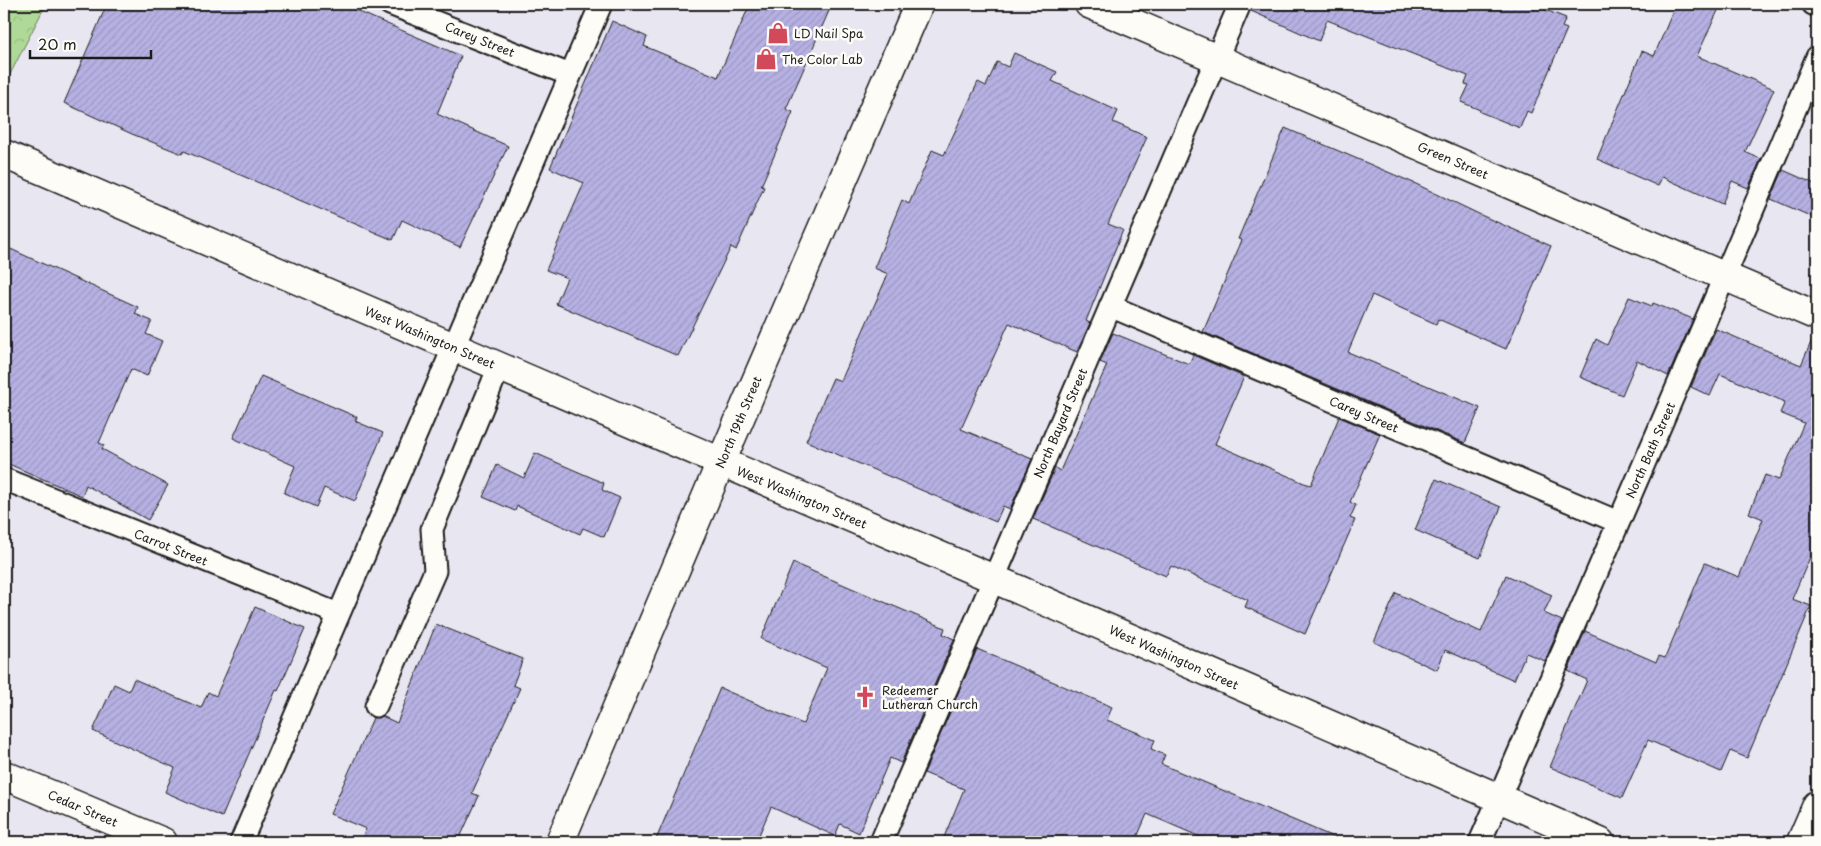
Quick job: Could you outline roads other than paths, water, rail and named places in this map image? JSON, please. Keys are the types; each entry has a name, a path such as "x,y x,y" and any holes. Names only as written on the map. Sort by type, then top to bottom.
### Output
{"street":[{"name":"North 19th Street","path":"560,842 720,462 919,4"},
{"name":"Green Street","path":"1089,4 1817,316"},
{"name":"West Washington Street","path":"4,154 994,579 1600,842"},
{"name":"Cedar Street","path":"4,774 163,842"},
{"path":"1802,842 1817,805"}],"lane":[{"name":"Carey Street","path":"390,4 570,75"},
{"path":"241,842 601,4"},
{"name":"North Bayard Street","path":"881,842 1240,4"},
{"path":"1813,4 1817,6"},
{"name":"North Bath Street","path":"1480,842 1726,277 1817,57"},
{"name":"Carey Street","path":"1110,306 1618,522"},
{"path":"376,706 435,571 432,529 499,366"},
{"name":"Carrot Street","path":"4,479 338,614"}],"place":[{"name":"LD Nail Spa","path":"778,33"},
{"name":"The Color Lab","path":"766,59"},
{"name":"Redeemer Lutheran Church","path":"865,697"}]}
